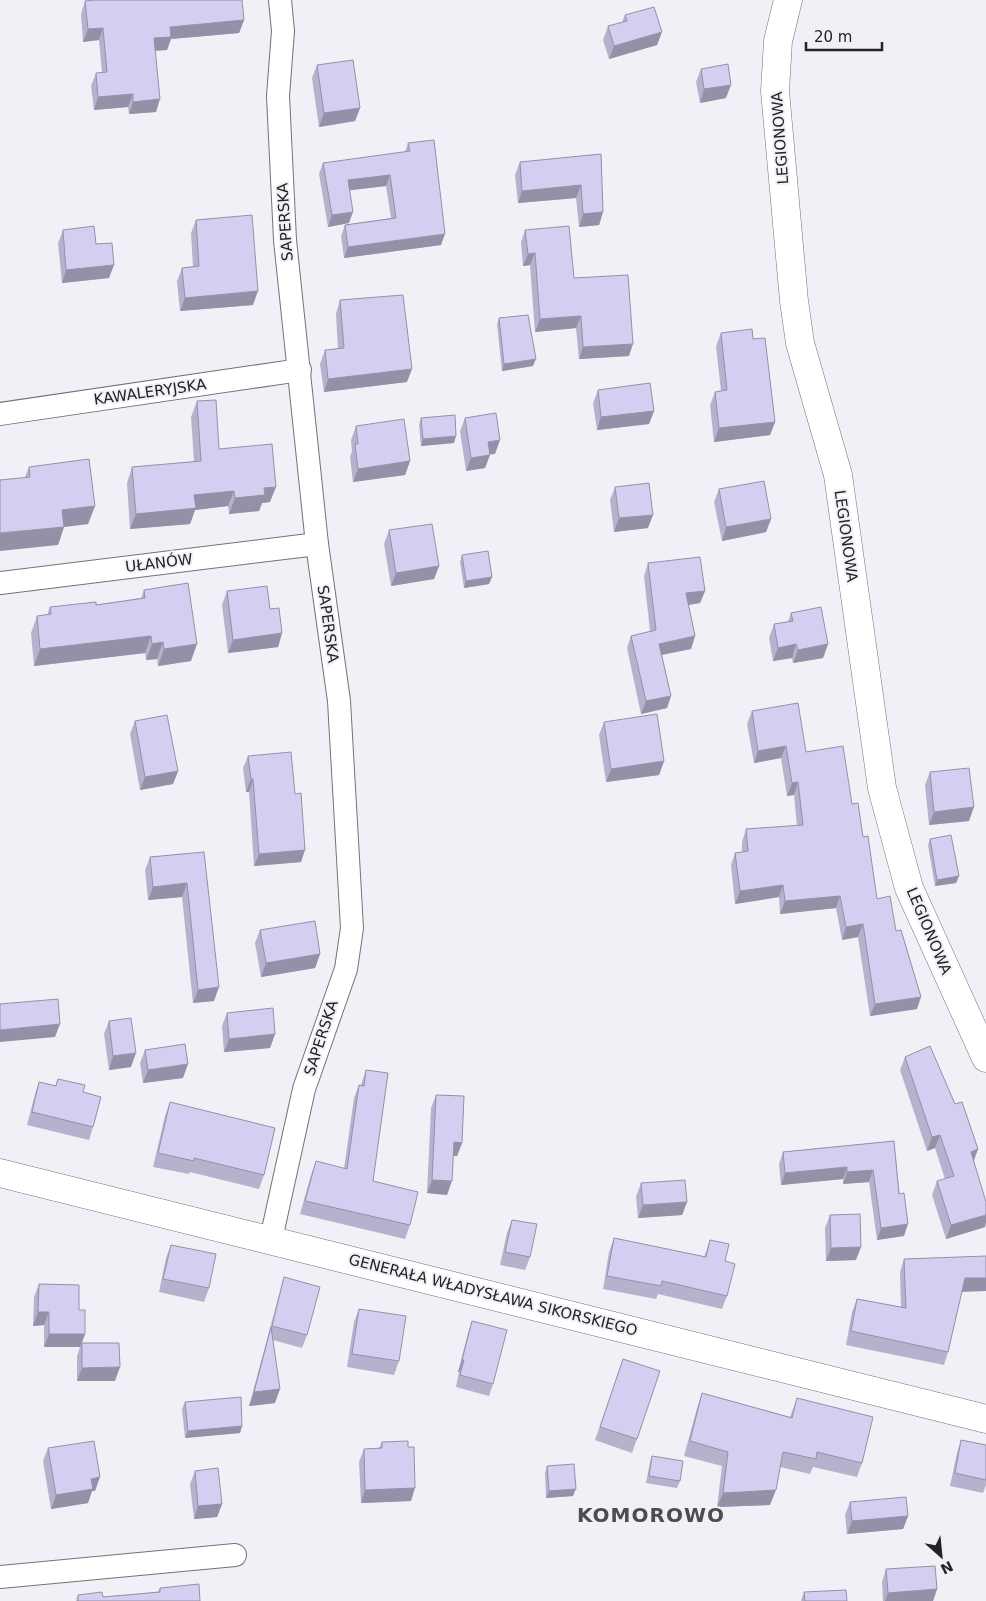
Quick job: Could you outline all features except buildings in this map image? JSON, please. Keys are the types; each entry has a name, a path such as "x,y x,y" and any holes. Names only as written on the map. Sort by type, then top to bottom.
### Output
{"street":[{"name":"SAPERSKA","path":"271,1239 304,1089 346,969 352,928 339,700 317,544 286,240 278,96 283,31 280,0"},
{"name":"LEGIONOWA","path":"788,0 778,41 775,91 794,301 800,343 838,476 882,788 909,888 986,1058"},
{"name":"KAWALERYJSKA","path":"0,414 300,370"},
{"name":"UŁANÓW","path":"0,583 317,544"},
{"name":"GENERAŁA WŁADYSŁAWA SIKORSKIEGO","path":"0,1173 271,1239 986,1419"},
{"path":"0,1577 235,1555"}],"district":[{"name":"KOMOROWO","path":"651,1515"}]}
